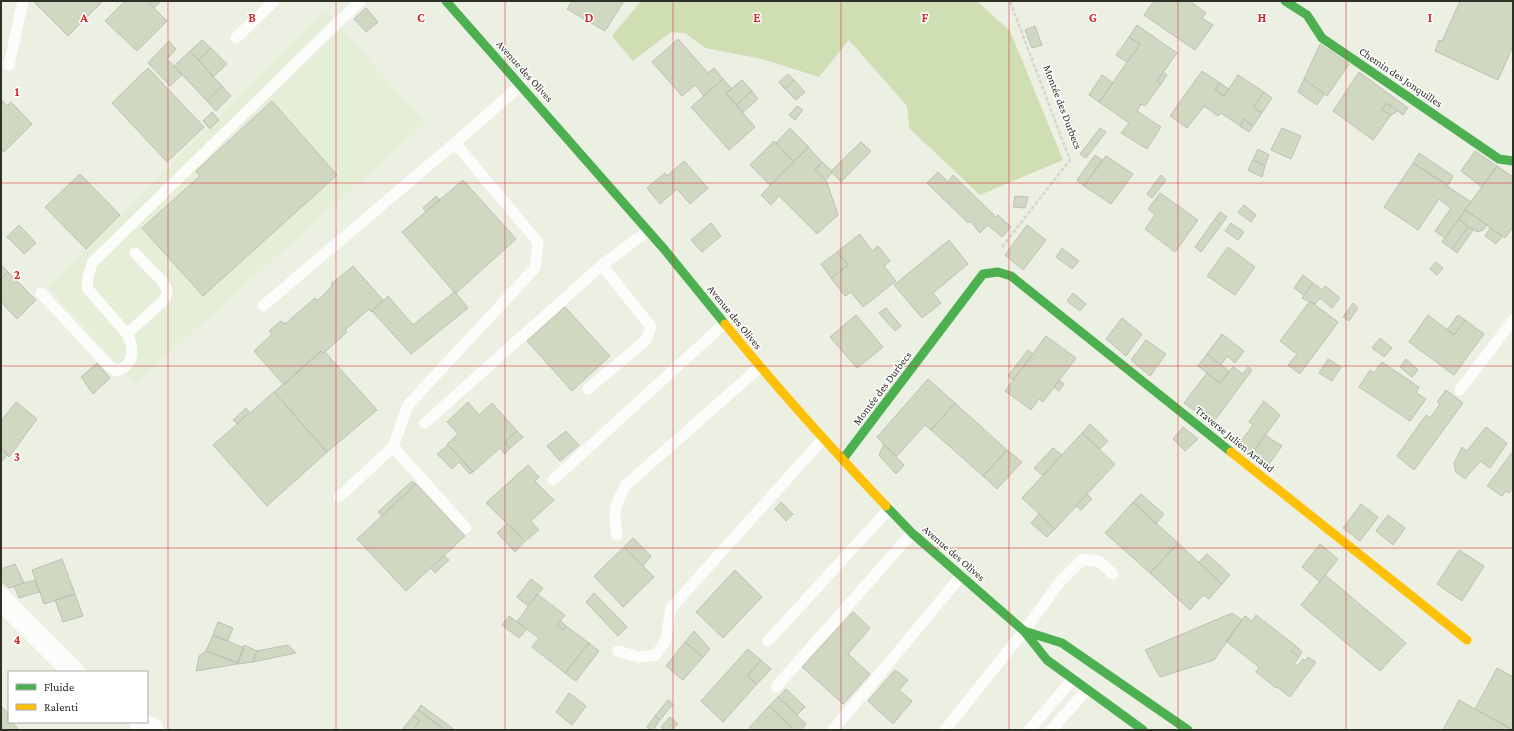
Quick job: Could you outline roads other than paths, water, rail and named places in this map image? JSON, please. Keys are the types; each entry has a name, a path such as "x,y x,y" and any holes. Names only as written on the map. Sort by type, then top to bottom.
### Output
{"main road":[{"name":"Avenue des Olives","path":"446,1 648,231 760,367 842,460 912,533 1024,631 1047,660 1143,730"},
{"name":"Chemin des Jonquilles","path":"1285,1 1307,15 1322,38 1499,159 1513,161"},
{"name":"Traverse Julien Artaud","path":"983,274 998,272 1011,276 1467,640"},
{"name":"Montée des Durbecs","path":"842,460 983,274"},
{"name":"Avenue des Olives","path":"1024,631 1062,643 1188,730"}],"street":[{"path":"1,598 73,671"},
{"path":"142,723 153,730"}],"lane":[{"path":"9,65 23,1"},
{"path":"236,38 274,1"},
{"path":"41,292 110,366 117,371 126,366 131,358 131,342 127,334 87,288 92,263 361,1"},
{"path":"263,306 521,85"},
{"path":"339,497 393,447 408,405 535,268 538,242 455,143"},
{"path":"425,423 602,265 648,231"},
{"path":"127,334 163,301 167,290 162,281 135,253"},
{"path":"588,389 646,340 651,327 602,265"},
{"path":"1460,390 1513,320"},
{"path":"553,480 725,323"},
{"path":"617,535 614,518 616,502 626,485 760,367"},
{"path":"618,651 639,656 656,655 666,640 671,608 823,439"},
{"path":"393,447 466,528"},
{"path":"768,642 889,509"},
{"path":"776,687 912,533"},
{"path":"945,730 1024,631 1060,582 1083,559 1100,562 1114,574"},
{"path":"833,730 961,576"},
{"path":"1029,730 1073,679"},
{"path":"1051,730 1087,690"}]}
